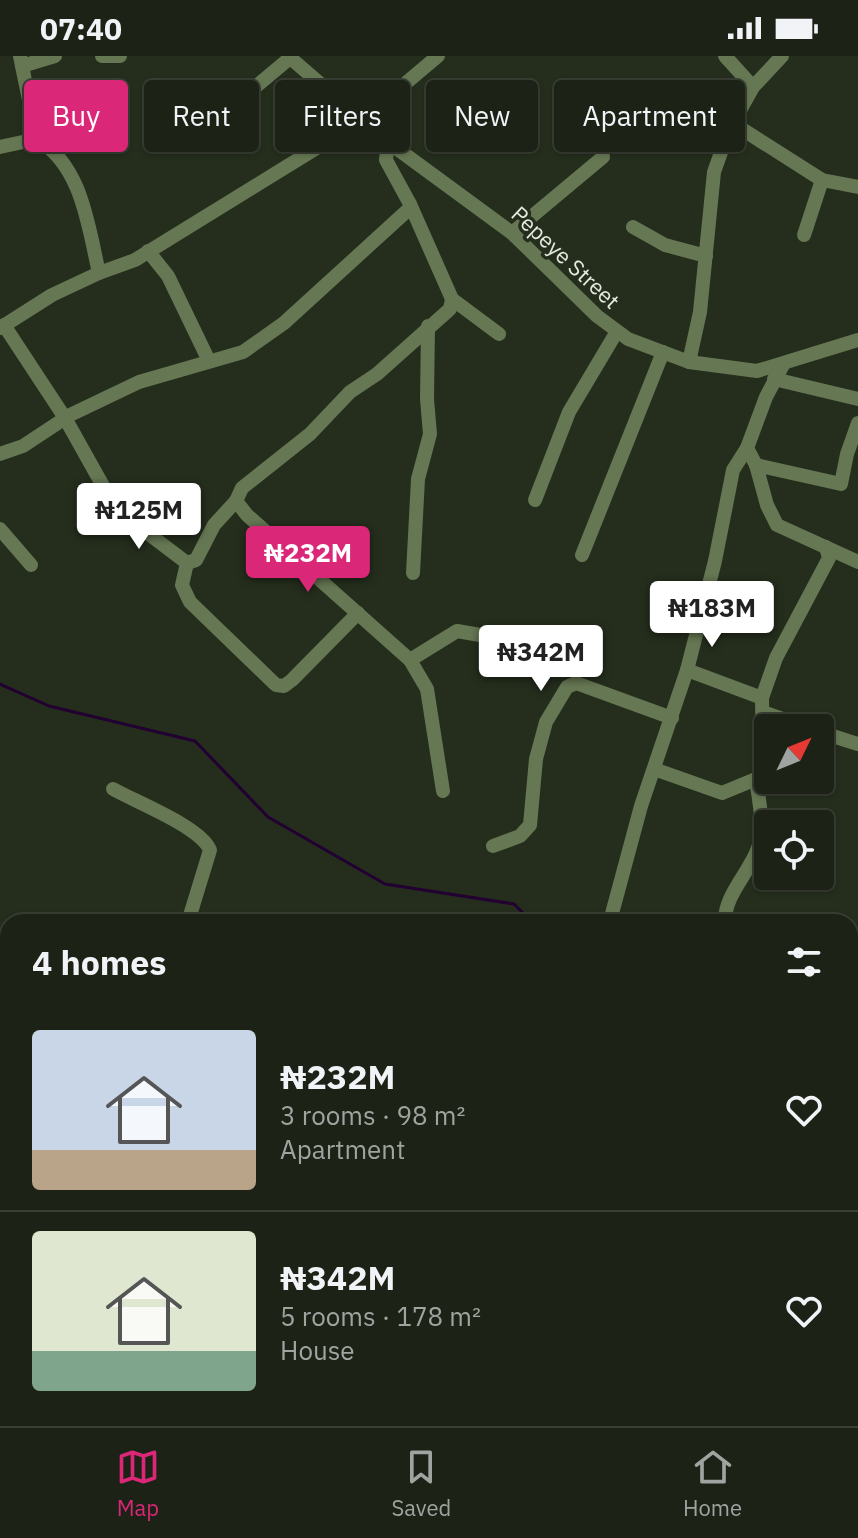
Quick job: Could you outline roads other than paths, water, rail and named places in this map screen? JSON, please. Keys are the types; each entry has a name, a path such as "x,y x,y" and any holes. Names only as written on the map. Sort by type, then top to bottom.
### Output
{"street":[{"path":"21,61 55,56"},
{"path":"102,56 120,56"},
{"path":"410,80 438,56"},
{"path":"725,56 753,87"},
{"path":"745,103 753,87 782,56"},
{"path":"259,84 289,57"},
{"name":"Pepeye Street","path":"289,57 316,80"},
{"path":"745,131 822,180 858,187"},
{"path":"0,147 24,142"},
{"path":"53,152 79,191 99,273"},
{"path":"187,563 129,519 112,502 65,418 2,327 52,295 135,260 310,152"},
{"path":"387,152 386,160 410,204 452,299 499,334"},
{"name":"Pepeye Street","path":"402,152 512,233 616,333 689,362 757,371 858,340"},
{"path":"689,362 700,312 714,172 721,152"},
{"path":"512,233 603,157"},
{"path":"804,235 822,180"},
{"path":"0,454 23,446 65,418 139,382 243,352 284,323 409,209 410,204"},
{"path":"633,227 665,245 706,256"},
{"path":"148,251 168,276 209,361"},
{"path":"187,563 196,560 214,525 248,482 310,434 350,392 377,374 450,309 452,299"},
{"path":"413,573 418,479 430,434 428,326"},
{"path":"535,500 569,412 616,333"},
{"path":"582,555 614,482 663,352"},
{"path":"612,914 654,769 687,670 715,561 733,470 747,448 774,379 783,365"},
{"path":"774,379 858,399"},
{"path":"756,465 841,484 858,423"},
{"path":"747,448 777,525 858,562"},
{"path":"236,501 247,515 410,660 427,689 443,791"},
{"path":"0,529 31,565"},
{"path":"762,714 776,658 829,558 826,547"},
{"path":"187,563 182,585 190,602 276,685 284,686 292,680 358,613"},
{"path":"410,660 457,631 480,635"},
{"path":"687,670 780,714"},
{"path":"493,846 520,836 530,825 536,759 546,722 567,687 576,683 672,718"},
{"path":"834,736 858,744"},
{"path":"654,769 722,793 754,780"},
{"path":"113,789 190,830 207,843 210,850 190,914"},
{"path":"725,914 740,878 752,864 760,844 758,794"}],"waterway":[{"path":"0,684 49,706 195,741 268,817 385,884 514,904 524,914"}]}
